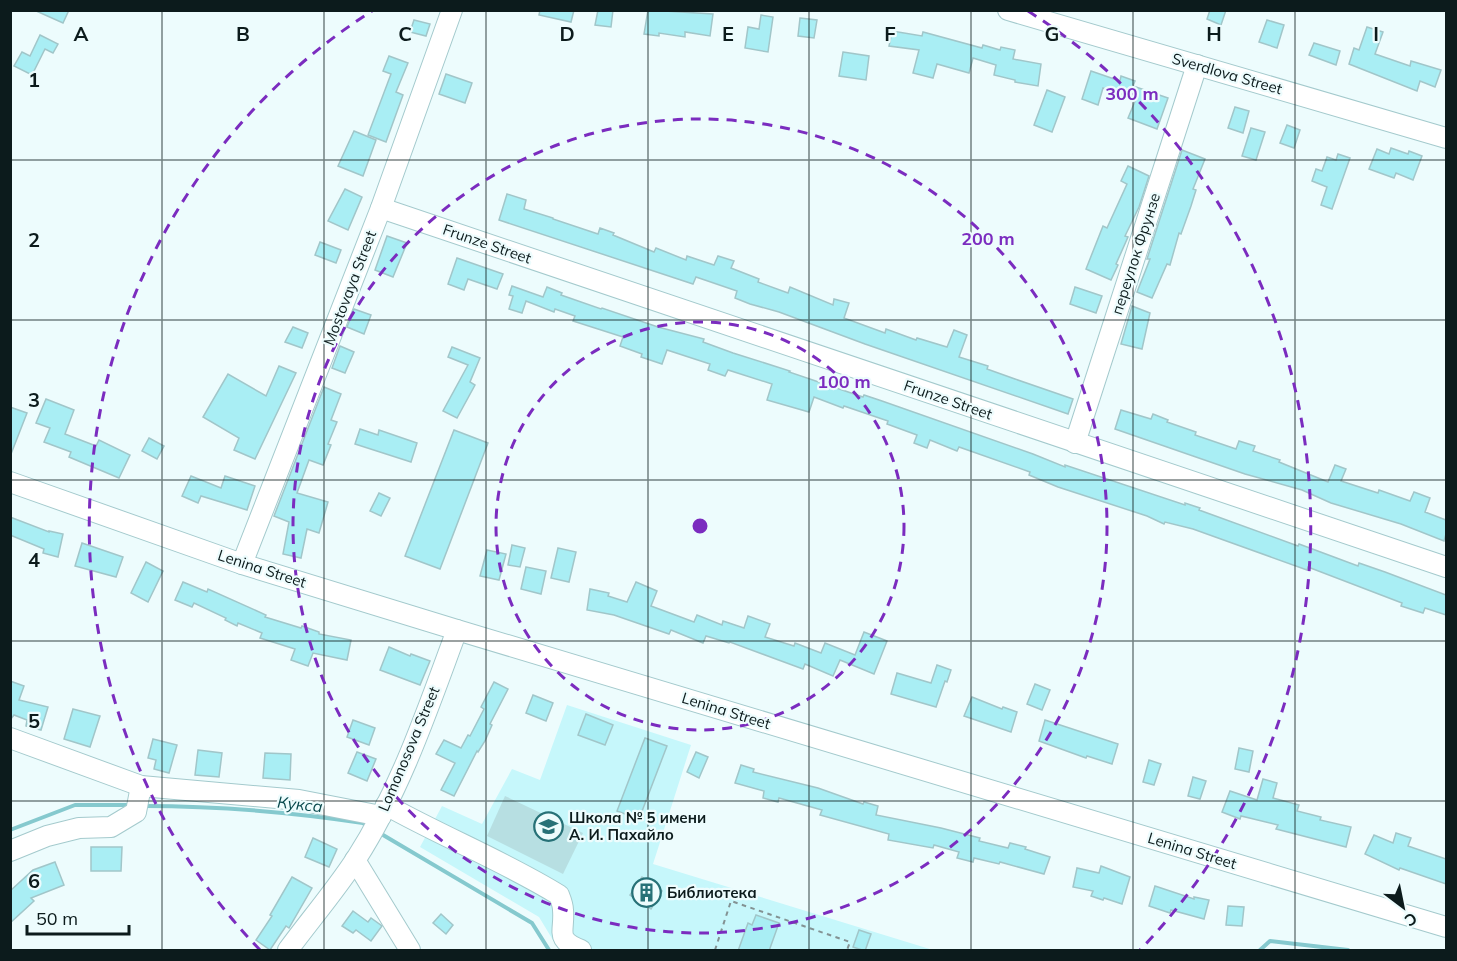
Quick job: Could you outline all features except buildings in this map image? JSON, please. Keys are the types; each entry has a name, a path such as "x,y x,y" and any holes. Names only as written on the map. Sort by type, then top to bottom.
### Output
{"street":[{"name":"Mostovaya Street","path":"242,564 381,208 452,10"},
{"name":"Sverdlova Street","path":"1008,10 1446,138"},
{"name":"переулок Фрунзе","path":"1075,443 1197,65"},
{"name":"Frunze Street","path":"381,208 1446,567"},
{"name":"Lenina Street","path":"10,482 242,564 1446,927"},
{"name":"Lomonosova Street","path":"288,951 355,860 378,820 402,773 457,630"},
{"path":"10,738 138,799 299,800 429,830 559,895 564,910 561,932 567,944 581,951"},
{"path":"10,851 47,836 79,828 111,827 138,799"},
{"path":"355,860 410,951"}],"path":[{"path":"715,951 731,901 850,942 847,951"}],"shaded area":[{"name":"Школа № 5 имени А. И. Пахайло","path":"567,705 691,745 653,864 933,950 559,950 539,917 420,847 442,806 482,824 512,769 540,780"},
{"path":"505,796 583,833 563,874 487,836"}],"waterway":[{"name":"Кукса","path":"10,830 75,805 131,805"},
{"name":"Кукса","path":"144,806 227,808 281,813 363,823 369,827"},
{"name":"Кукса","path":"378,832 532,923 549,950"},
{"name":"Кукса","path":"1260,950 1270,941 1348,950"}],"place":[{"name":"Школа № 5 имени А. И. Пахайло","path":"548,827"},
{"name":"Библиотека","path":"646,893"}]}
